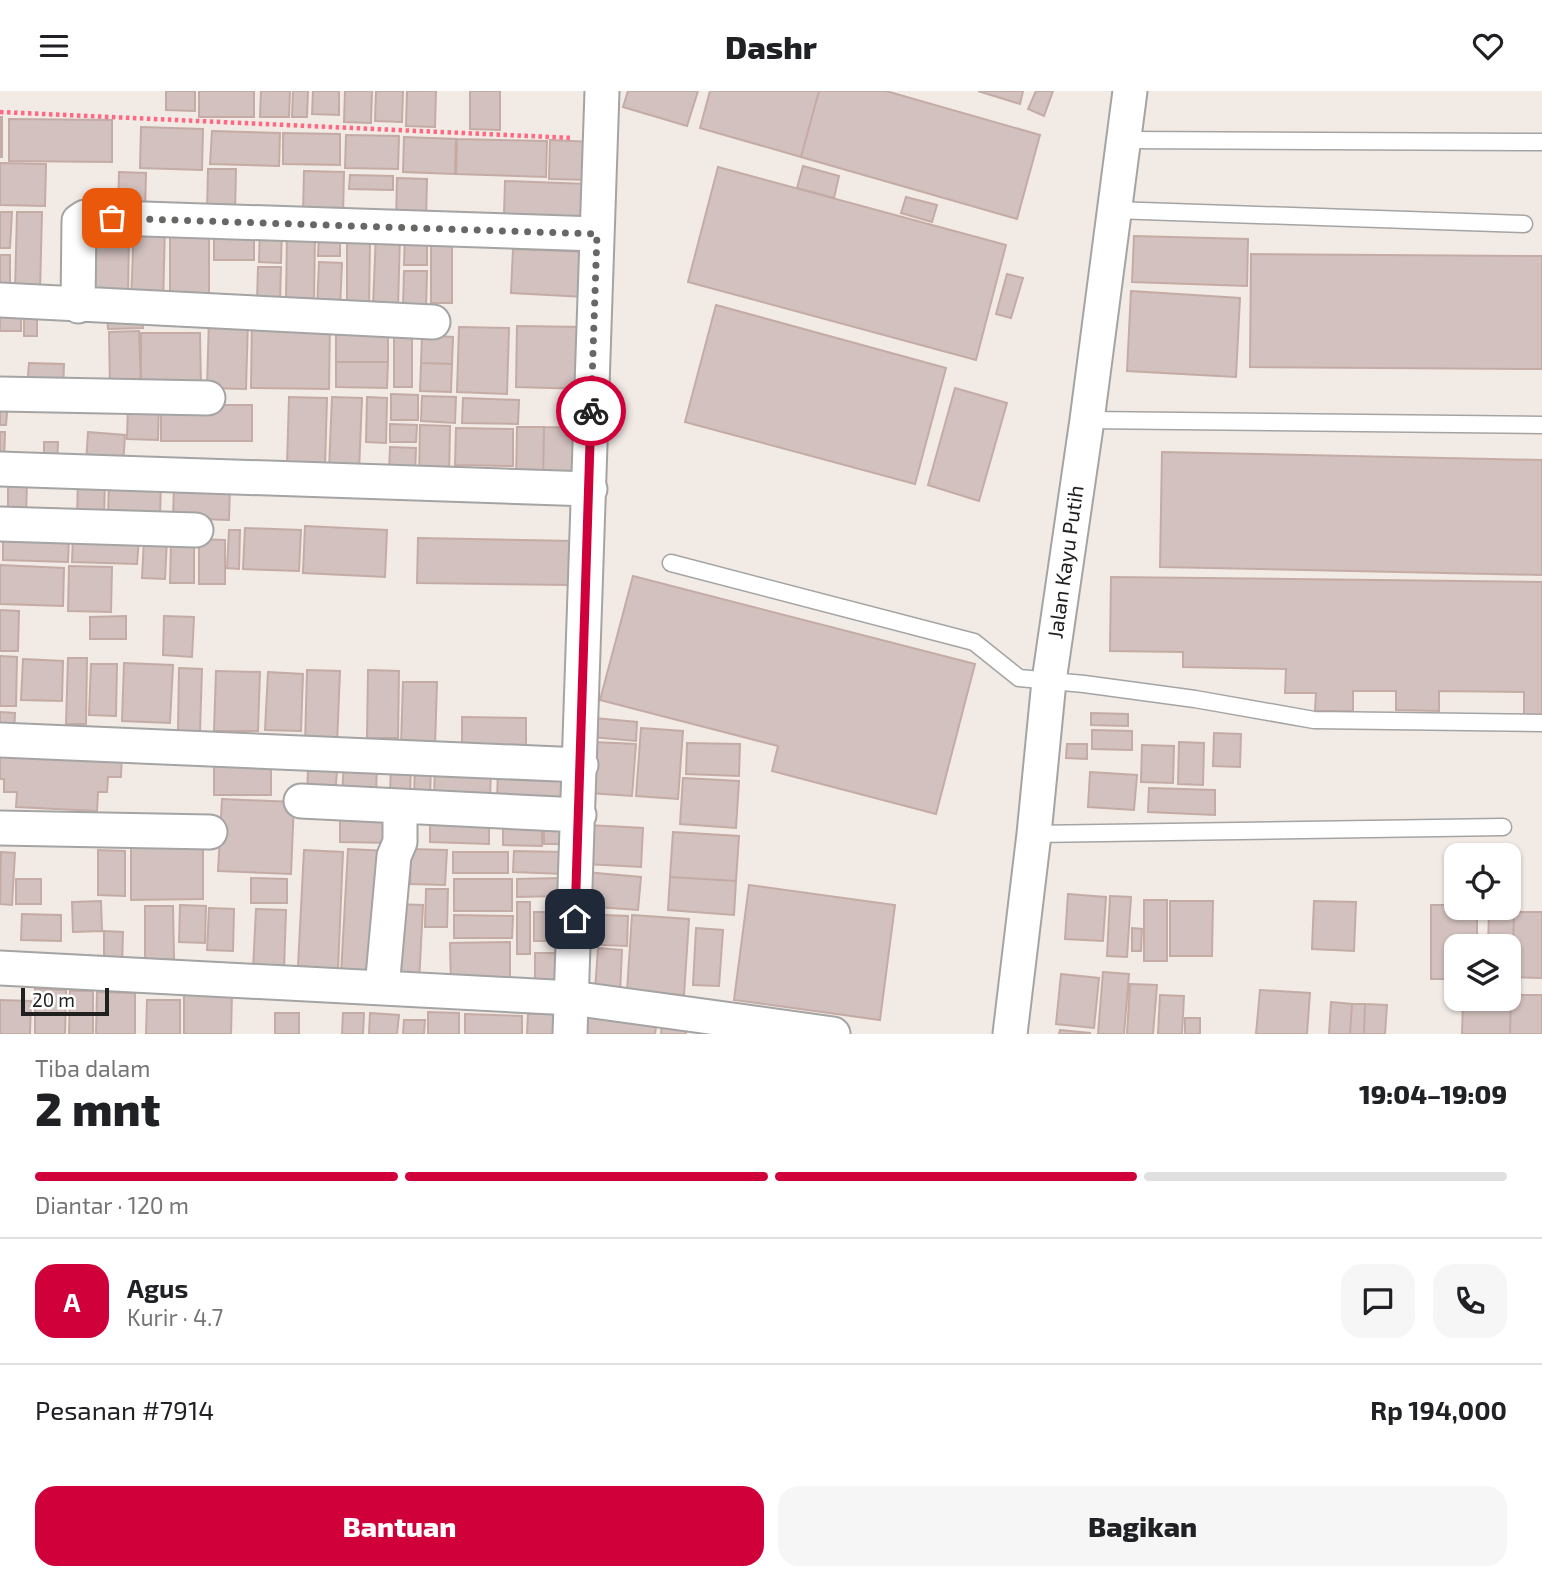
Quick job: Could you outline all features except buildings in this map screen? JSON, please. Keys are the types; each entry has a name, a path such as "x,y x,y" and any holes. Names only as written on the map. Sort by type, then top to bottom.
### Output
{"street":[{"path":"570,1034 602,91"},
{"name":"Jalan Kayu Putih","path":"1010,1034 1049,681 1087,420 1130,91"},
{"path":"78,306 79,221 85,217 597,234"},
{"path":"0,300 433,322"},
{"path":"0,394 208,398"},
{"path":"0,469 590,489"},
{"path":"0,524 196,530"},
{"path":"0,740 581,765"},
{"path":"382,988 394,856 400,842 390,807 383,756"},
{"path":"301,801 579,815"},
{"path":"0,828 209,832"},
{"path":"0,968 572,997 833,1034"}],"lane":[{"path":"1123,140 1542,142"},
{"path":"1114,209 1524,225"},
{"path":"1087,420 1542,425"},
{"path":"671,563 974,642 1019,678 1195,699 1314,720 1542,723"},
{"path":"1034,834 1503,827"}],"path":[{"path":"0,112 600,139"}],"way so far":[{"path":"112,218 597,234 591,411"}],"route":[{"path":"575,919 591,411"}]}
